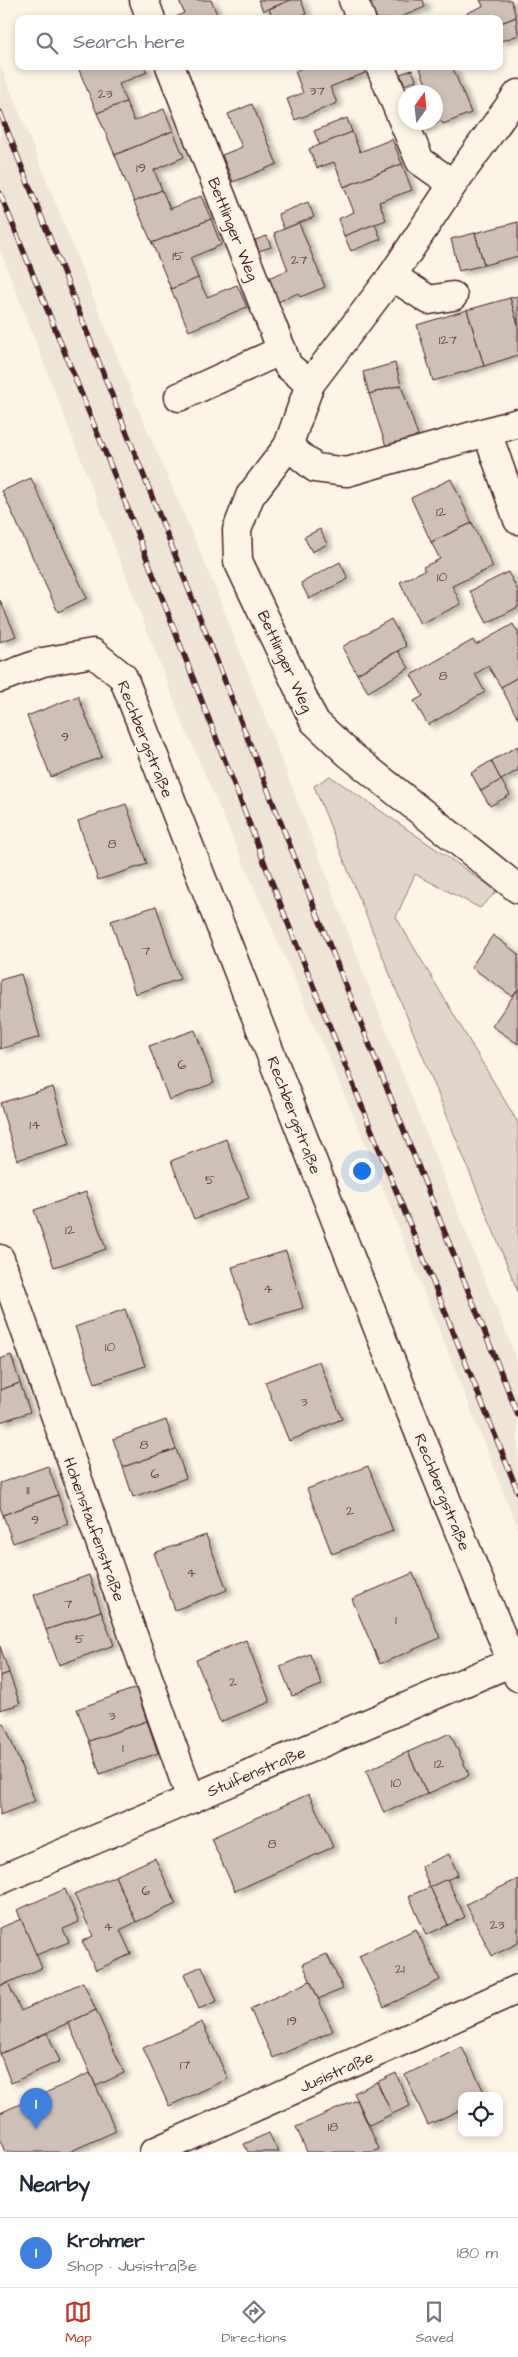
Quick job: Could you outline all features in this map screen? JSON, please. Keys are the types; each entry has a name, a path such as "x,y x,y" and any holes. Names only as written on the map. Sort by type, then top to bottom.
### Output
{"street":[{"path":"144,0 150,15"},
{"path":"353,0 359,15"},
{"name":"Bettlinger Weg","path":"172,70 288,366 310,384"},
{"path":"382,70 420,161 453,184"},
{"name":"Bettlinger Weg","path":"518,94 453,184 392,276 310,384 288,446 250,496 237,530 238,561 314,721 349,754 518,889"},
{"path":"392,276 429,300 453,296"},
{"path":"179,397 282,350"},
{"path":"288,446 315,468 347,472 518,424"},
{"path":"488,432 518,520"},
{"name":"Rechbergstraße","path":"0,678 43,662 93,653 123,677 412,1414 515,1670"},
{"name":"Hohenstaufenstraße","path":"0,1259 191,1799"},
{"name":"Stuifenstraße","path":"0,1880 191,1799 515,1670"},
{"name":"Jusistraße","path":"154,2152 518,1989"}],"shaded area":[{"path":"0,64 137,406 211,577 418,1113 518,1362 518,1529 358,1126 183,724 0,250"},
{"path":"330,776 497,891 480,908 415,874 396,917 518,1123 518,1292 314,786"}],"building":[{"path":"179,0 211,0 217,15 180,15 184,13"},
{"path":"258,0 291,0 263,11"},
{"path":"291,0 301,0 306,14 271,15 269,9"},
{"path":"377,0 423,0 425,7 406,15 375,15 370,3"},
{"path":"480,0 511,0 516,17 503,22 503,15 468,15 467,13 483,6"},
{"path":"516,17 518,35 503,41 503,22"},
{"path":"79,70 146,70 147,72 119,84 126,102 97,113"},
{"path":"364,70 365,73 330,87 337,103 295,120 287,99 303,93 295,71"},
{"path":"412,70 416,80 405,85 400,74"},
{"path":"421,70 454,70 471,113 443,124 443,85 426,85"},
{"path":"126,102 134,121 164,109 173,131 115,155 97,113"},
{"path":"252,104 277,164 233,182 222,155 242,147 228,114"},
{"path":"347,118 352,132 320,145 314,131"},
{"path":"173,131 184,157 154,170 162,190 134,202 115,155"},
{"path":"352,132 360,152 392,139 402,164 344,187 334,162 317,168 309,149"},
{"path":"402,164 412,190 379,202 386,220 344,236 338,219 354,212 344,187"},
{"path":"162,190 170,209 201,196 211,219 152,243 134,202"},
{"path":"308,202 314,217 284,229 278,214"},
{"path":"211,219 221,245 190,258 198,278 171,289 152,243"},
{"path":"518,222 518,256 484,265 475,233"},
{"path":"299,223 325,287 300,297 298,293 278,302 268,278 288,270 274,233"},
{"path":"375,224 381,239 351,251 344,236"},
{"path":"475,233 484,265 459,271 451,239"},
{"path":"267,236 271,247 259,251 255,240"},
{"path":"198,278 207,297 237,285 247,307 189,331 171,289"},
{"path":"518,296 518,325 510,298"},
{"path":"510,298 518,325 518,355 484,366 467,310"},
{"path":"467,310 484,366 433,381 417,325"},
{"path":"395,363 401,385 369,394 363,372"},
{"path":"401,385 418,436 386,446 369,394"},
{"path":"31,478 87,598 58,612 2,491"},
{"path":"451,479 472,523 431,542 411,498"},
{"path":"472,523 493,567 452,586 461,604 420,624 400,582 425,570 423,567 440,559 431,542"},
{"path":"320,529 327,544 312,552 304,537"},
{"path":"340,562 348,579 309,599 301,583"},
{"path":"508,572 518,591 518,607 487,623 470,591"},
{"path":"0,600 16,636 0,642"},
{"path":"391,619 406,646 357,674 342,647"},
{"path":"513,624 518,633 518,677 501,687 488,666 475,674 485,692 428,725 414,701 423,696 411,675 473,640 476,645"},
{"path":"398,651 409,668 368,692 357,674"},
{"path":"518,677 518,719 501,687"},
{"path":"78,696 102,757 51,777 27,716"},
{"path":"518,746 518,770 501,780 491,761"},
{"path":"491,761 501,780 481,791 471,773"},
{"path":"501,780 510,795 490,806 481,791"},
{"path":"126,804 147,864 98,880 78,821"},
{"path":"156,906 180,979 135,994 111,921"},
{"path":"493,935 518,954 518,989 512,996 471,967"},
{"path":"21,974 40,1037 0,1049 0,980"},
{"path":"518,989 518,1044 492,1026"},
{"path":"195,1030 214,1083 169,1100 149,1046"},
{"path":"53,1087 70,1144 17,1160 0,1103"},
{"path":"226,1139 249,1198 194,1219 171,1161"},
{"path":"86,1192 106,1249 54,1267 34,1210"},
{"path":"286,1251 303,1308 249,1324 232,1267"},
{"path":"125,1309 145,1366 95,1383 75,1327"},
{"path":"11,1355 20,1383 0,1390 0,1359"},
{"path":"319,1361 342,1419 289,1441 265,1382"},
{"path":"20,1383 30,1412 0,1422 0,1390"},
{"path":"166,1420 176,1449 123,1467 113,1439"},
{"path":"176,1449 186,1478 133,1497 123,1467"},
{"path":"48,1466 58,1495 3,1515 0,1507 0,1483"},
{"path":"368,1466 393,1531 332,1554 307,1489"},
{"path":"58,1495 68,1524 13,1543 3,1515"},
{"path":"206,1535 227,1590 175,1610 154,1553"},
{"path":"413,1573 440,1638 380,1664 352,1599"},
{"path":"89,1575 101,1611 46,1630 34,1595"},
{"path":"101,1611 114,1645 59,1665 46,1630"},
{"path":"246,1640 270,1702 220,1722 196,1660"},
{"path":"0,1646 9,1673 0,1676"},
{"path":"310,1654 322,1685 292,1696 280,1666"},
{"path":"9,1673 20,1704 0,1710 0,1676"},
{"path":"136,1688 147,1721 89,1741 77,1709"},
{"path":"147,1721 158,1753 100,1774 89,1741"},
{"path":"4,1723 35,1801 0,1815 0,1724"},
{"path":"450,1733 469,1775 427,1794 408,1752"},
{"path":"408,1752 427,1794 384,1813 366,1771"},
{"path":"309,1794 333,1847 235,1891 211,1838"},
{"path":"449,1854 458,1875 430,1887 421,1866"},
{"path":"155,1858 176,1904 136,1922 115,1876"},
{"path":"115,1876 136,1922 120,1930 131,1954 96,1970 82,1941 93,1936 74,1894"},
{"path":"447,1879 465,1917 448,1925 430,1887"},
{"path":"518,1879 518,1943 492,1956 466,1904"},
{"path":"430,1887 448,1925 426,1935 409,1896"},
{"path":"65,1889 79,1922 63,1929 69,1942 36,1955 17,1910"},
{"path":"21,1919 42,1968 0,1986 0,1928"},
{"path":"416,1929 440,1980 384,2007 359,1956"},
{"path":"327,1954 343,1989 318,1999 303,1964"},
{"path":"202,1966 217,2001 199,2009 184,1974"},
{"path":"310,1981 333,2031 273,2058 250,2009"},
{"path":"83,1982 96,2010 0,2054 0,1986 8,1983 21,2011"},
{"path":"96,2010 124,2073 96,2086 68,2023"},
{"path":"202,2022 228,2079 169,2106 143,2048"},
{"path":"47,2033 60,2061 11,2083 0,2054"},
{"path":"462,2047 484,2092 458,2092 458,2111 428,2125 405,2075"},
{"path":"90,2073 116,2131 69,2152 5,2152 0,2140 0,2113"},
{"path":"396,2073 410,2106 392,2114 377,2082"},
{"path":"377,2082 392,2114 369,2125 354,2093"},
{"path":"357,2100 379,2149 373,2152 307,2152 296,2127"},
{"path":"269,2133 278,2152 248,2152 244,2144"}],"railway":[{"path":"0,112 315,909 518,1415"},
{"path":"0,193 120,489 285,916 518,1492"}],"place":[{"name":"Krohmer","path":"36,2129"}]}
